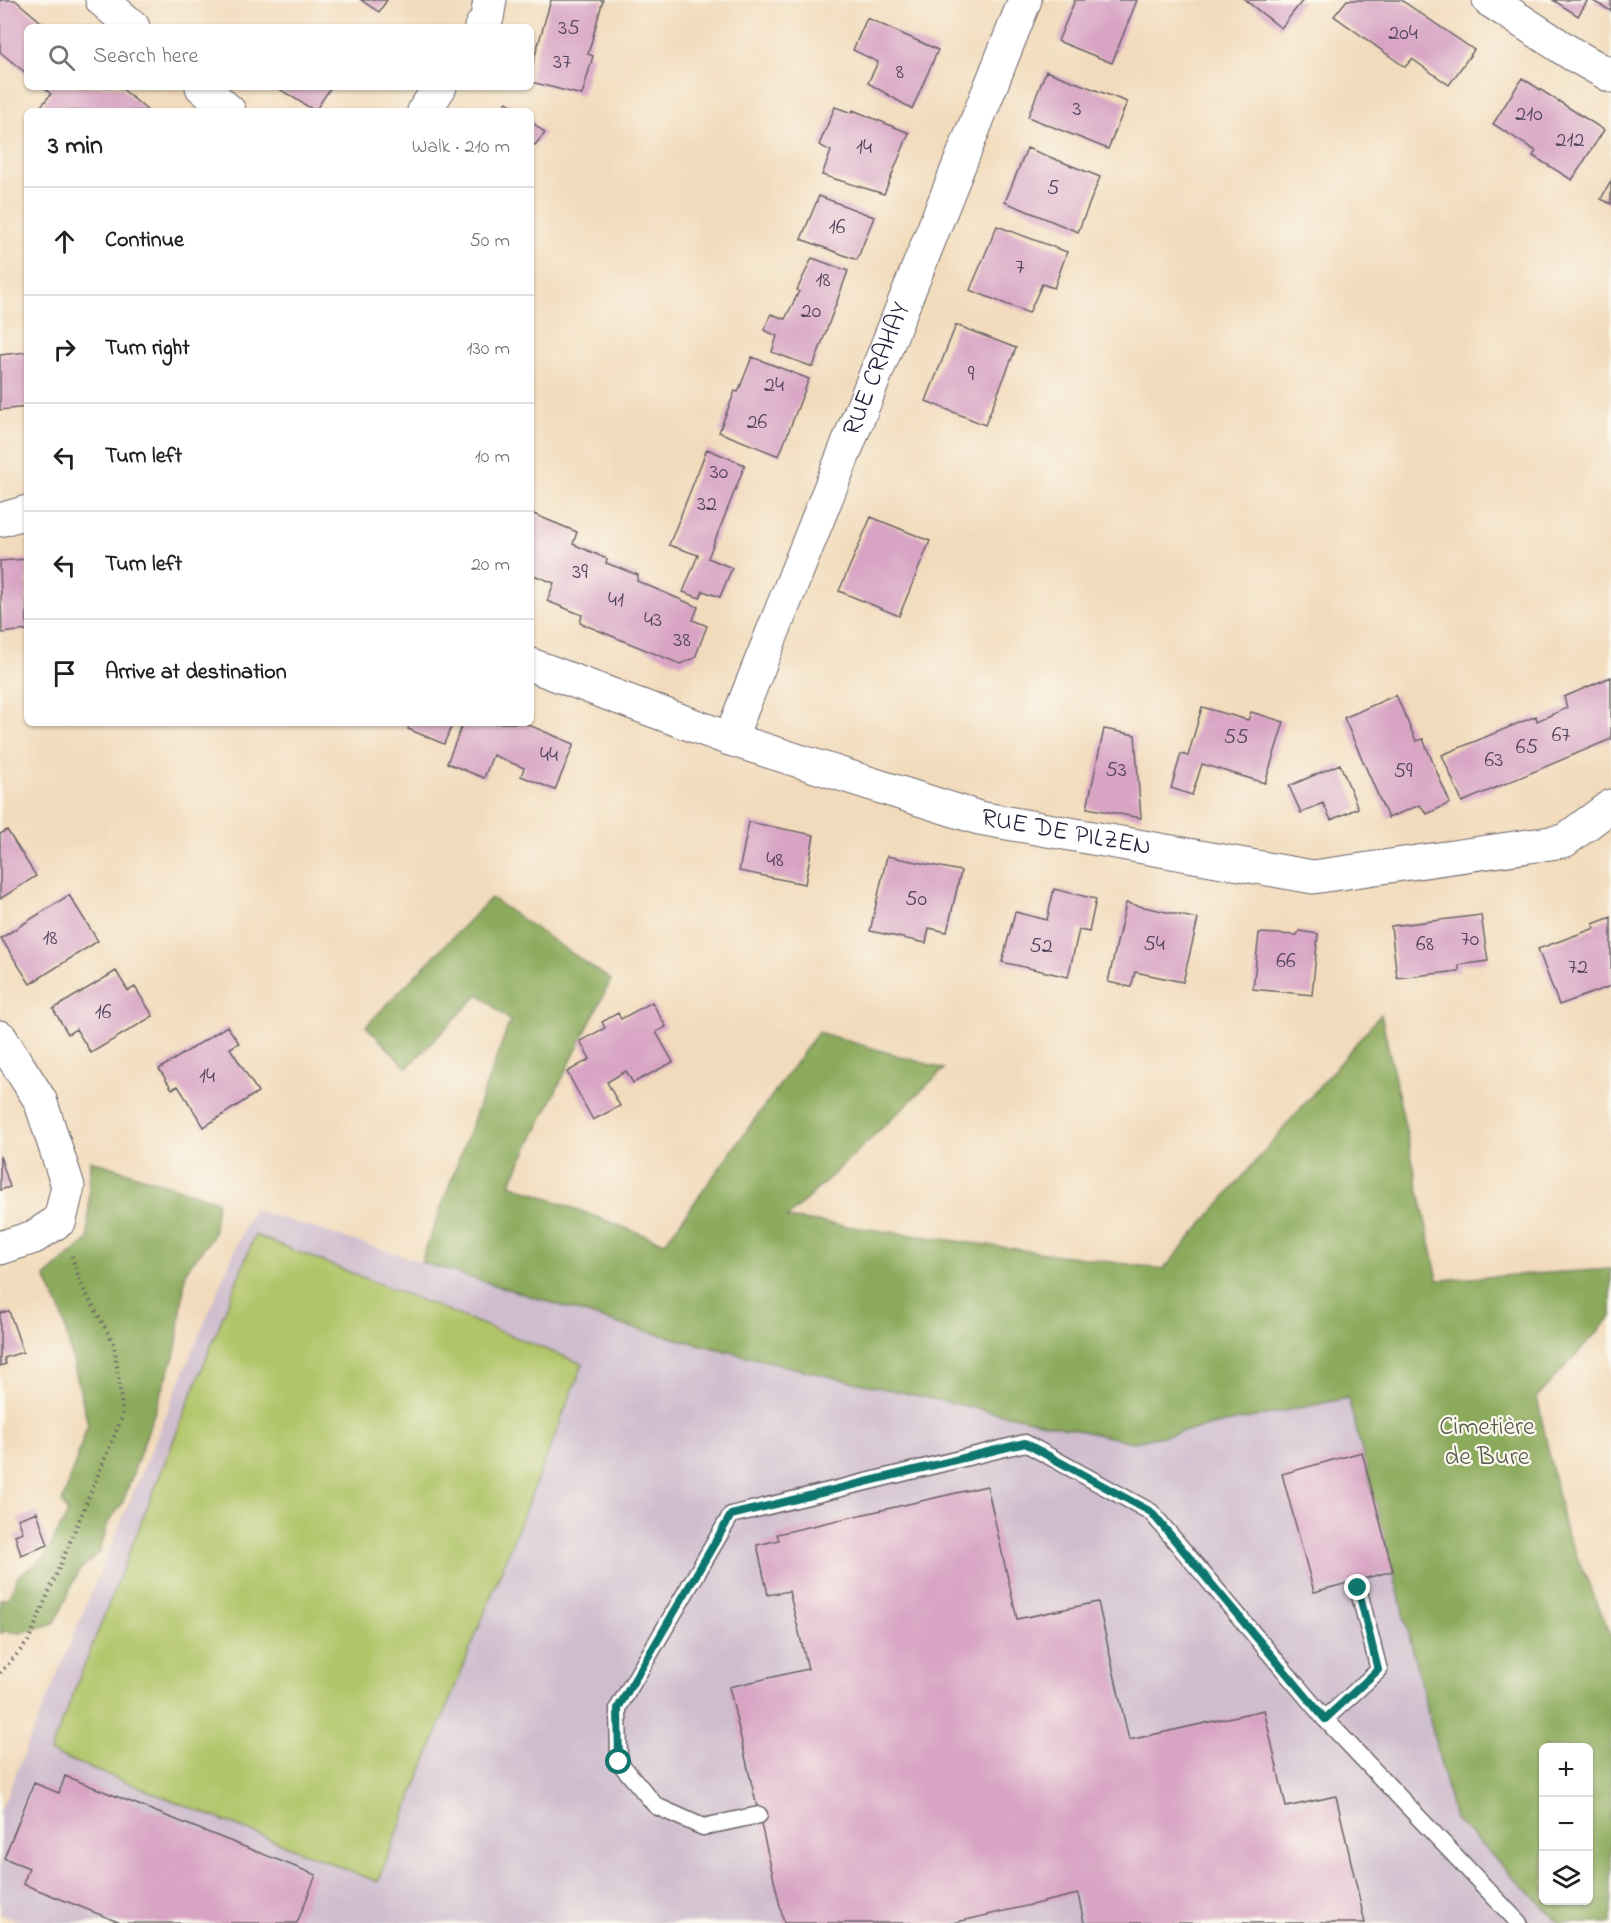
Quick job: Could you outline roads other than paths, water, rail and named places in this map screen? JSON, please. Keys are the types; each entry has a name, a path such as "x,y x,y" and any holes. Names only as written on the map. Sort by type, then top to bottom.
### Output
{"street":[{"path":"102,0 130,24"},
{"path":"483,24 487,18 490,0"},
{"name":"RUE CRAHAY","path":"730,739 1025,0"},
{"path":"1488,0 1611,76"},
{"path":"205,90 226,108"},
{"path":"426,108 438,90"},
{"path":"0,520 24,513"},
{"name":"RUE DE PILZEN","path":"534,666 730,739 979,818 1313,877 1564,841 1611,806"},
{"path":"0,1037 40,1100 68,1186 60,1220 34,1237 0,1248"}],"lane":[{"path":"759,1815 703,1827 656,1806 619,1762 618,1708 731,1515 1025,1443 1151,1512 1325,1719 1519,1923"},
{"path":"1325,1719 1378,1670 1358,1588"}],"park label":[{"name":"Cimetière de Bure","path":"1487,1443"}]}
